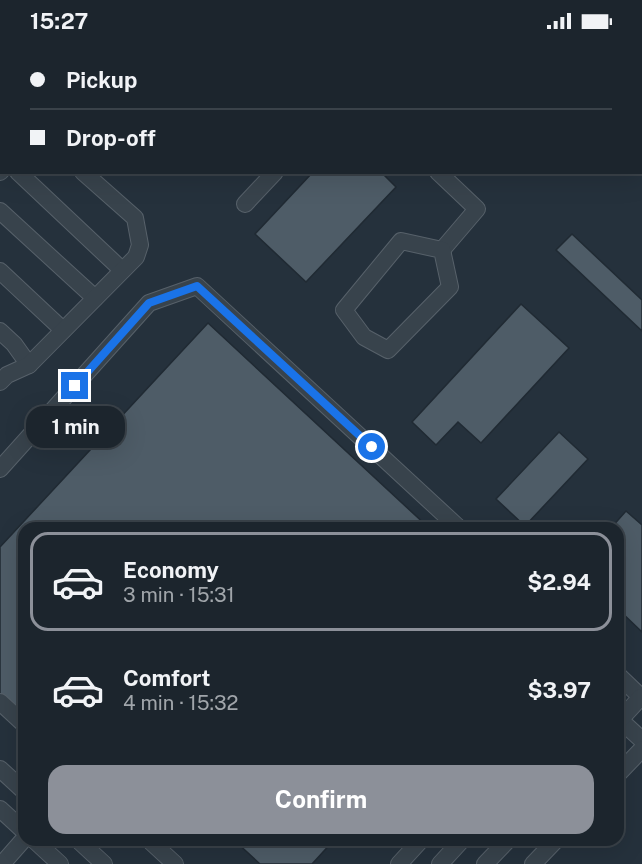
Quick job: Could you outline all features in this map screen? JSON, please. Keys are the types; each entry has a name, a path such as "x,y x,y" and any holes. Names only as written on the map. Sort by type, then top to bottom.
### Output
{"lane":[{"path":"20,174 122,270"},
{"path":"0,382 7,375 29,365 136,256 140,245 135,218 85,174"},
{"path":"245,204 273,174"},
{"path":"440,174 477,209 442,250"},
{"path":"0,211 95,298"},
{"path":"401,241 442,250 450,287 388,350 364,337 344,310 401,241"},
{"path":"0,271 63,330"},
{"path":"0,469 149,303 197,286 453,522"},
{"path":"0,331 14,344 29,365"},
{"path":"624,680 642,697 624,715"},
{"path":"0,702 18,718"},
{"path":"624,724 642,740"},
{"path":"624,768 642,749"},
{"path":"0,770 18,786"},
{"path":"0,809 18,826"},
{"path":"2,864 18,846"},
{"path":"40,846 60,864"},
{"path":"85,846 105,864"},
{"path":"156,846 175,864"},
{"path":"399,864 416,846"},
{"path":"440,864 456,846"},
{"path":"485,864 502,846"},
{"path":"533,864 550,846"}],"building":[{"path":"311,174 383,174 396,187 306,282 255,234"},
{"path":"572,234 642,300 642,331 556,250"},
{"path":"521,304 569,348 481,443 458,422 436,445 412,422"},
{"path":"208,323 423,522 23,522"},
{"path":"559,432 588,459 529,522 521,522 496,499"},
{"path":"626,511 642,525 642,632 624,615 624,522 616,522"},
{"path":"18,528 18,714 0,697 0,547"},
{"path":"240,846 328,846 312,864 260,864"}],"route":[{"path":"75,386 149,303 197,286 372,447"}]}
